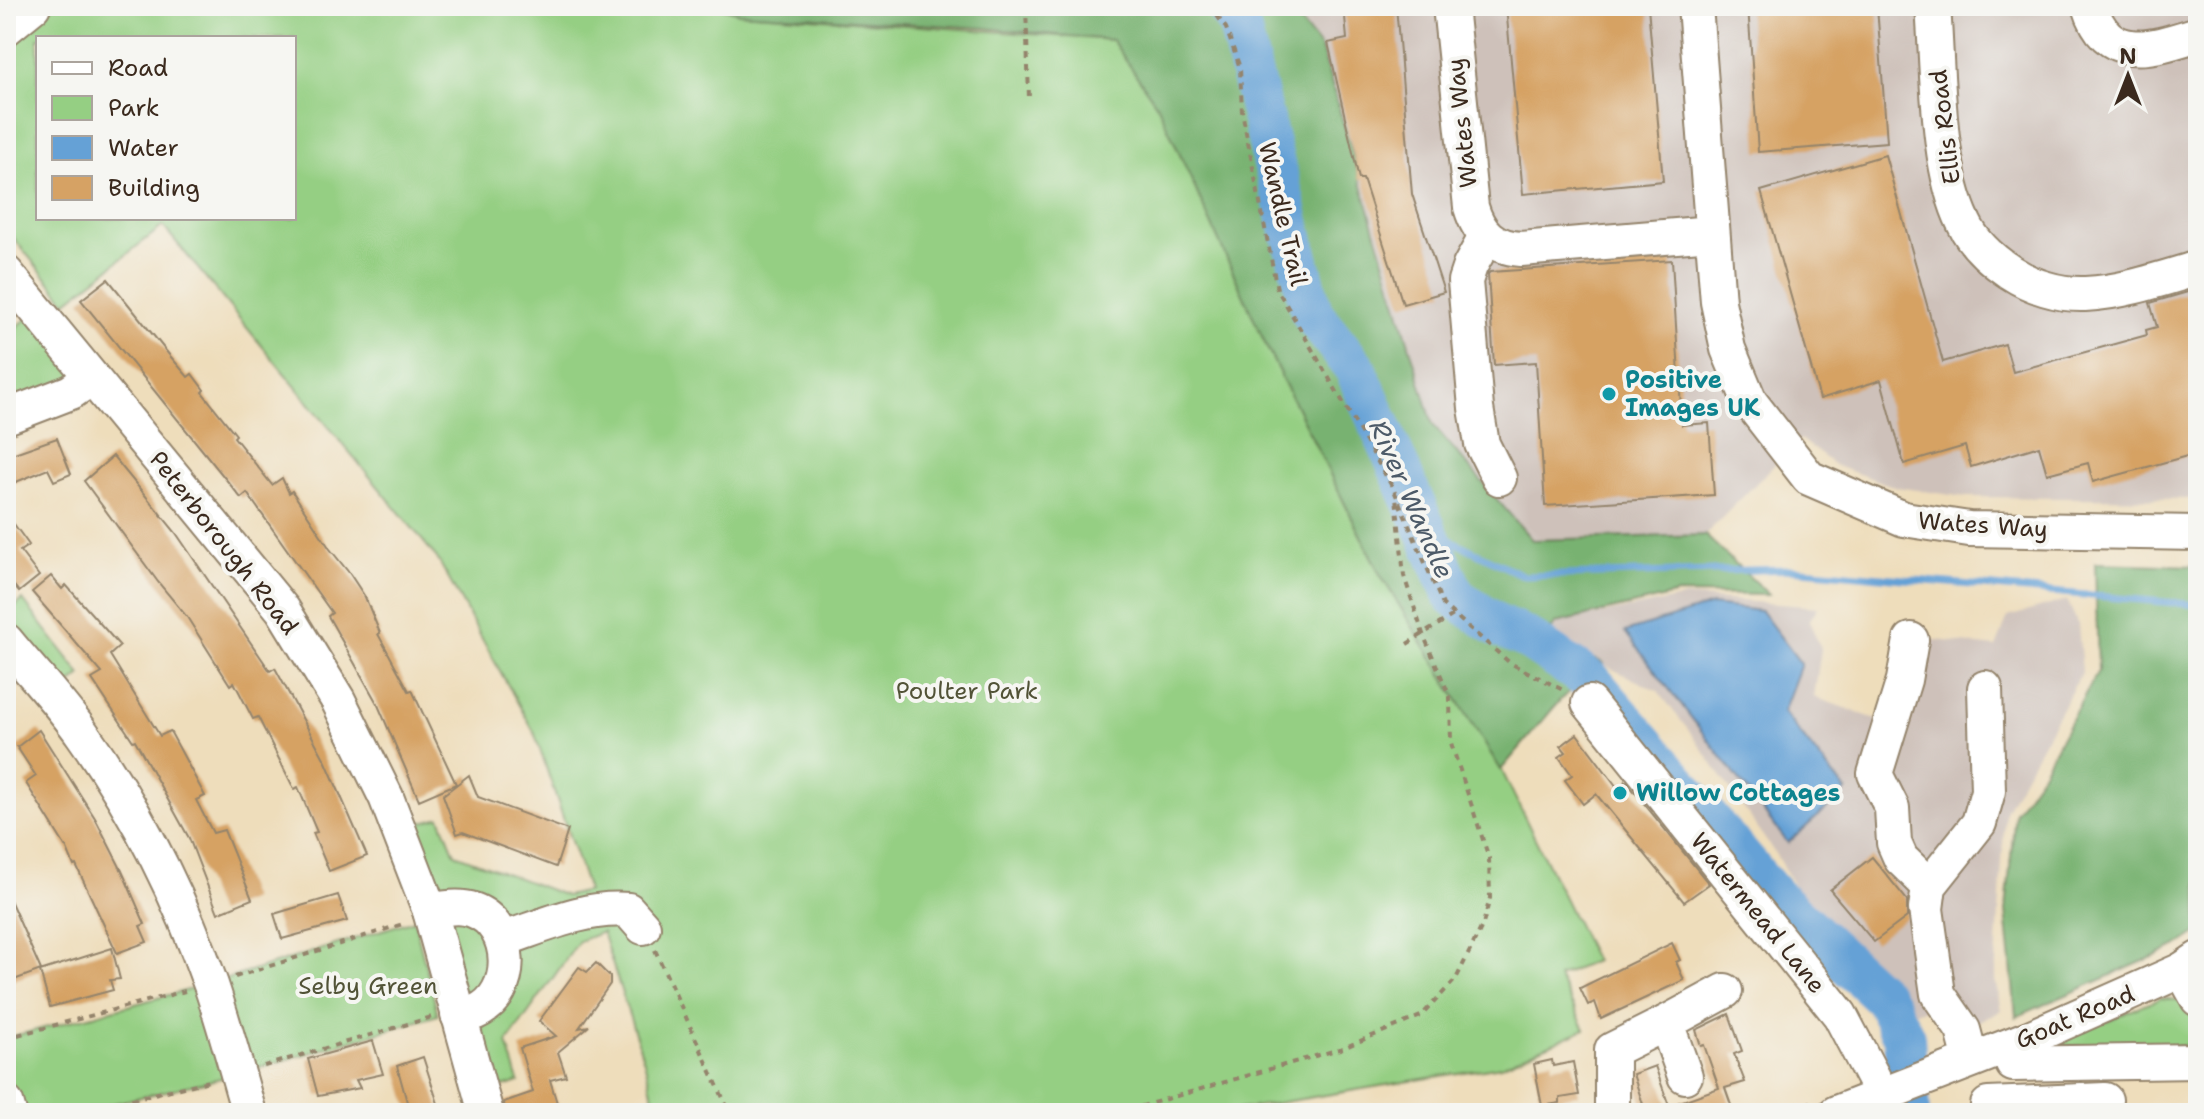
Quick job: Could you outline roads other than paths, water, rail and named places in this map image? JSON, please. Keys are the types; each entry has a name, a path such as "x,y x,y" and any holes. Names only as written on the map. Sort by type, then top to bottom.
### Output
{"street":[{"path":"6,28 33,6"},
{"name":"Wates Way","path":"1450,6 1471,207 1486,237"},
{"name":"Wates Way","path":"1695,6 1718,302 1728,349 1750,402 1809,478 1904,519 1969,529 2198,533"},
{"name":"Ellis Road","path":"1933,6 1944,145 1951,190 1965,225 1985,251 2019,278 2058,291 2081,294 2134,286 2198,268"},
{"path":"2090,6 2097,27 2122,46 2137,49 2155,47 2198,34"},
{"path":"1499,478 1482,444 1465,281 1486,237 1504,248 1521,249 1712,233"},
{"name":"Peterborough Road","path":"6,273 283,610 338,700 380,783 431,915 486,1113"},
{"path":"6,417 71,392 91,378"},
{"path":"1911,640 1904,680 1875,774 1892,808 1894,843 1901,859 1929,886"},
{"path":"9,650 55,696 131,811 176,898 211,984 249,1113"},
{"path":"1960,1065 1963,1030 1938,994 1926,909 1929,886 1979,823 1988,791 1985,688"},
{"name":"Watermead Lane","path":"1589,703 1840,1015 1882,1095"},
{"path":"431,915 451,907 474,910 489,920 504,939 507,959 503,978 492,999 477,1011 458,1015"},
{"path":"504,939 612,908 628,910 643,927"},
{"name":"Goat Road","path":"1823,1108 1882,1095 2193,976"},
{"path":"1612,1113 1612,1050 1725,991"},
{"path":"1666,1023 1685,1076"},
{"path":"2013,1064 2198,1061"},
{"path":"1988,1105 2106,1106 2104,1062"},
{"path":"6,1103 9,1113"}],"water":[{"path":"1712,605 1761,611 1801,664 1783,712 1846,791 1788,843 1625,632"}],"waterway":[{"name":"River Wandle","path":"1226,6 1239,25 1312,313 1355,368 1455,597 1498,626 1525,637 1591,681 1775,897 1884,998 1904,1037 1909,1113"},
{"path":"1422,526 1524,576 1791,569 2198,605"}],"place":[{"name":"Positive Images UK","path":"1609,394"},
{"name":"Willow Cottages","path":"1620,793"}],"park label":[{"name":"Poulter Park","path":"967,691"},
{"name":"Selby Green","path":"368,986"}]}
